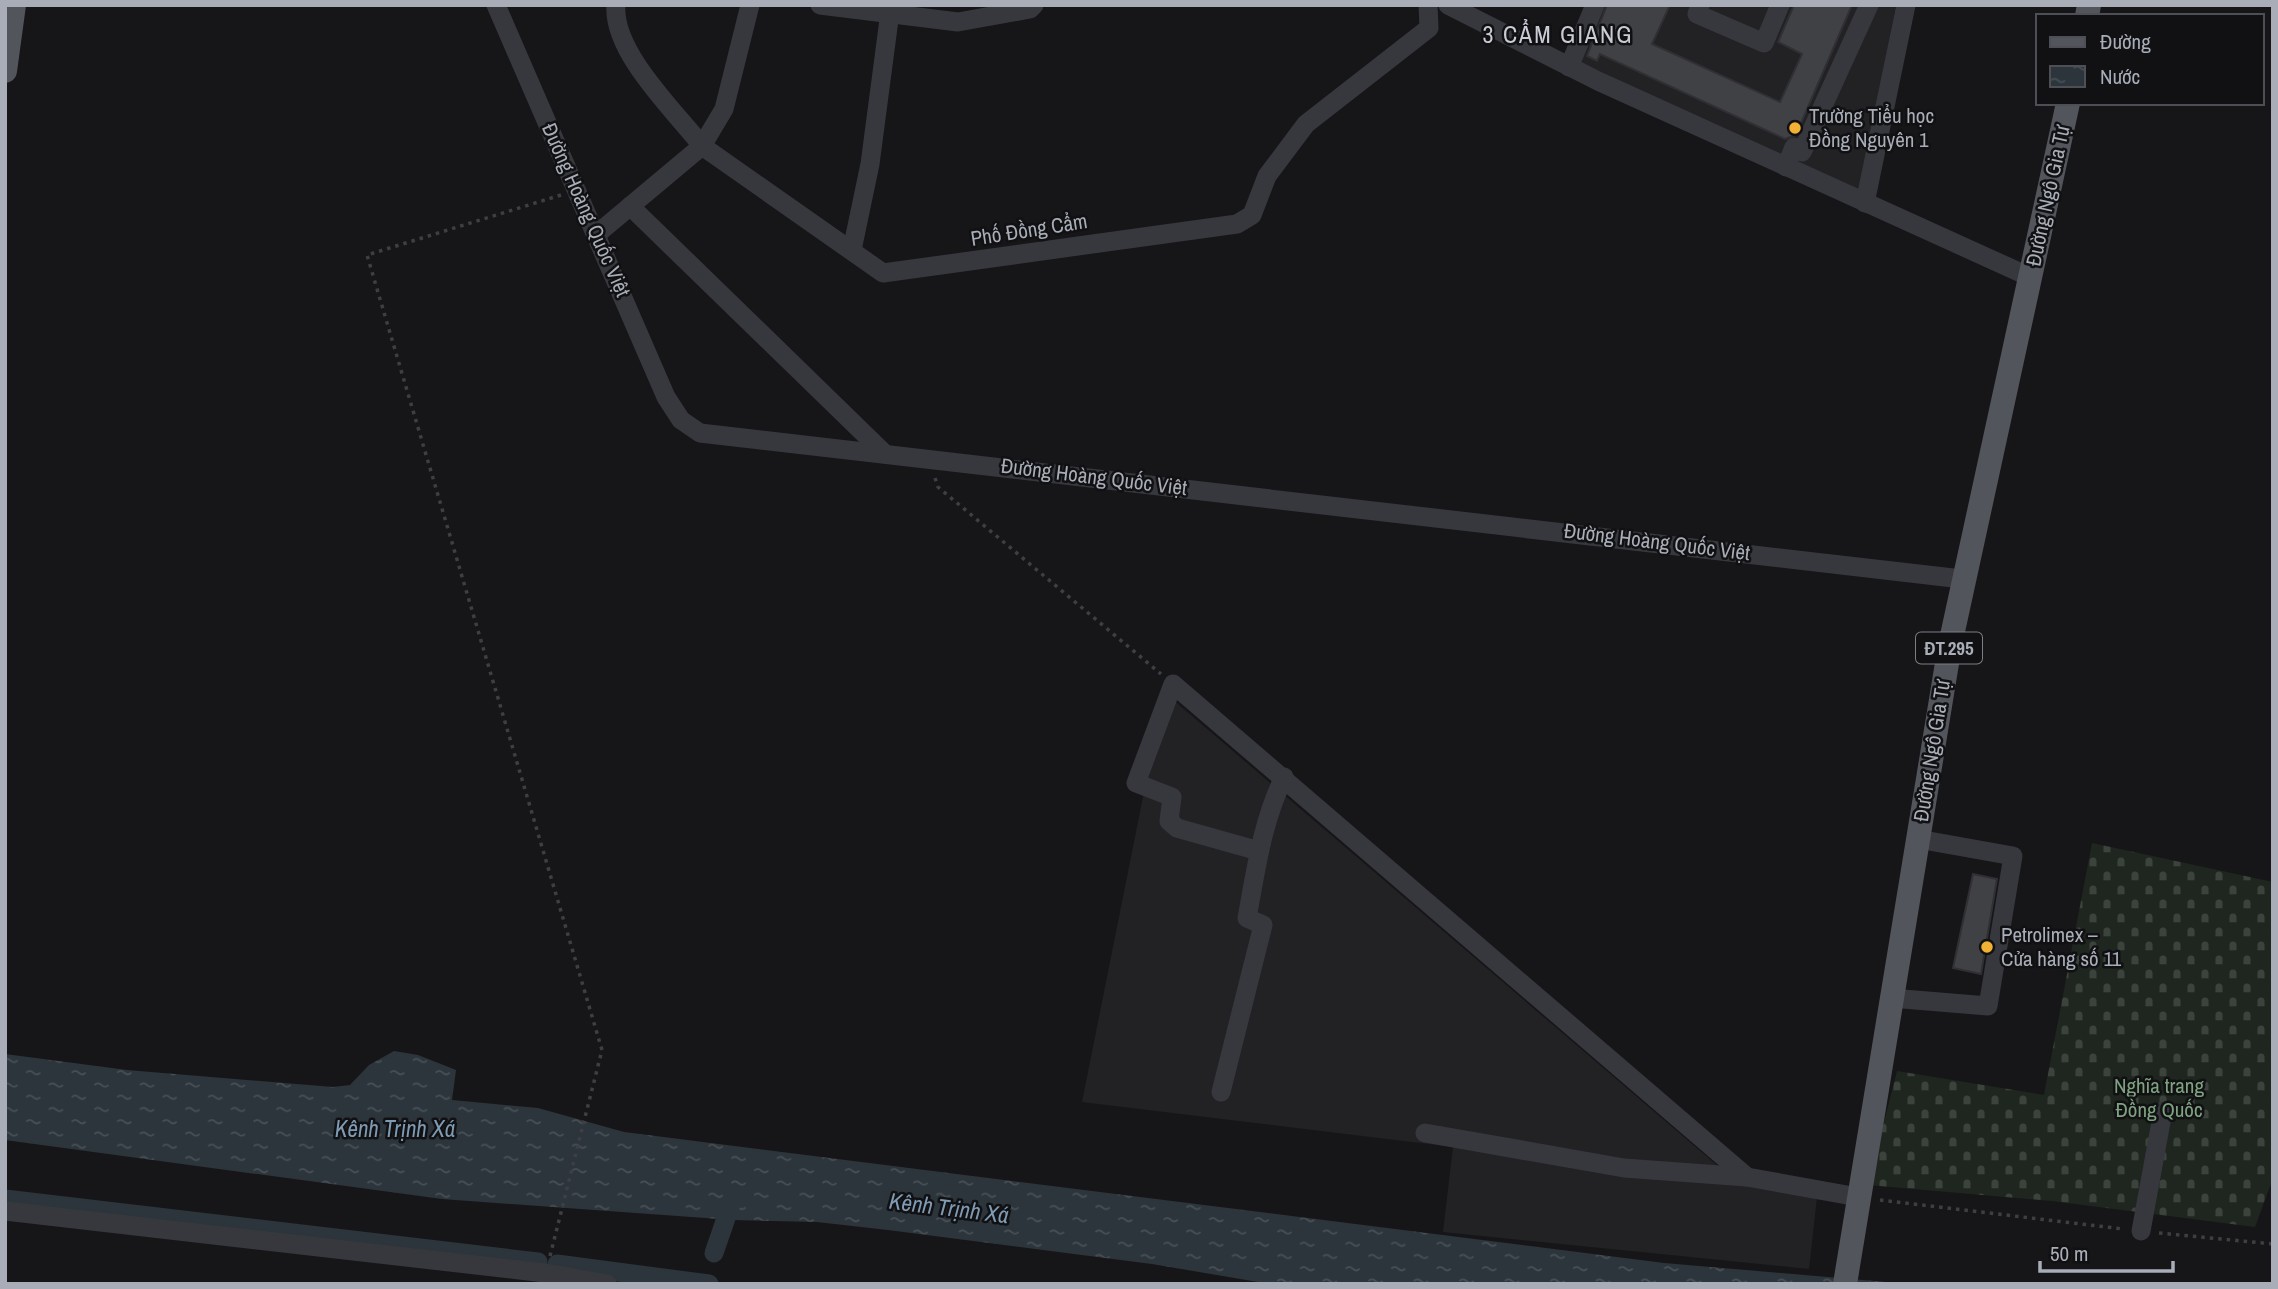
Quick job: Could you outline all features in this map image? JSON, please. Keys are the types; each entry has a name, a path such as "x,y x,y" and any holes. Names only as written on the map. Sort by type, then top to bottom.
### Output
{"main road":[{"path":"5,71 13,5"},
{"name":"Đường Ngô Gia Tự","path":"1857,1197 1962,579 2068,105"},
{"name":"ĐT.295","path":"1845,1284 1857,1197"}],"street":[{"name":"Đường Hoàng Quốc Việt","path":"496,5 666,397 688,427 717,437 884,452 1962,579"},
{"name":"Phố Đồng Cẩm","path":"616,5 618,30 625,45 674,113 702,146 883,273 1237,224 1252,215 1267,176 1306,124 1429,27 1428,5"},
{"path":"597,234 702,146 724,109 750,5"},
{"path":"820,5 958,22 1030,9 1034,5"},
{"path":"1448,5 1569,66 2030,276"},
{"path":"1569,66 1595,5"},
{"path":"1700,5 1697,14 1764,43 1780,5"},
{"path":"1786,167 1794,147 1802,152 1868,5"},
{"path":"1865,203 1906,5"},
{"path":"852,250 870,164 890,12"},
{"path":"630,206 884,452"},
{"path":"1259,851 1177,828 1169,821 1172,797 1136,783 1173,684 1747,1177"},
{"path":"1221,1092 1263,925 1247,918 1259,851 1272,802 1284,777"},
{"path":"1891,998 1988,1006 2013,856 1918,839"},
{"path":"2141,1231 2164,1111"},
{"path":"1425,1133 1624,1168 1747,1177 1857,1197"},
{"path":"5,1211 545,1273 607,1284"}],"path":[{"path":"545,1273 603,1050 367,255 576,190"},
{"path":"926,457 938,487 1173,684"},
{"path":"1857,1197 2273,1244"}],"shaded area":[{"name":"Trường Tiểu học Đồng Nguyên 1","path":"1600,5 1896,5 1859,195 1576,60"},
{"path":"1164,692 1740,1185 1817,1197 1809,1269 1443,1232 1453,1147 1082,1102"}],"green space":[{"name":"Nghĩa trang Đồng Quốc","path":"2092,843 2273,882 2273,1178 2255,1227 2052,1201 1868,1185 1897,1071 2044,1095"}],"water":[{"name":"Kênh Trịnh Xá","path":"394,1051 418,1055 456,1070 452,1100 538,1108 624,1132 1664,1263 1909,1284 1270,1284 1152,1264 888,1230 817,1222 733,1220 442,1199 5,1140 5,1054 127,1070 333,1087 350,1085 369,1065"}],"building":[{"path":"1607,5 1670,5 1652,44 1780,102 1802,54 1778,42 1794,5 1852,5 1796,135 1785,139 1600,54 1597,61 1587,56"},
{"path":"1973,874 1997,879 1981,974 1953,968"}],"waterway":[{"path":"714,1253 734,1195"},
{"path":"5,1199 538,1262"},
{"path":"557,1264 709,1284"}],"place":[{"name":"Trường Tiểu học Đồng Nguyên 1","path":"1795,128"},
{"name":"Petrolimex – Cửa hàng số 11","path":"1987,947"}],"district":[{"name":"3 CẨM GIANG","path":"1558,35"}]}
